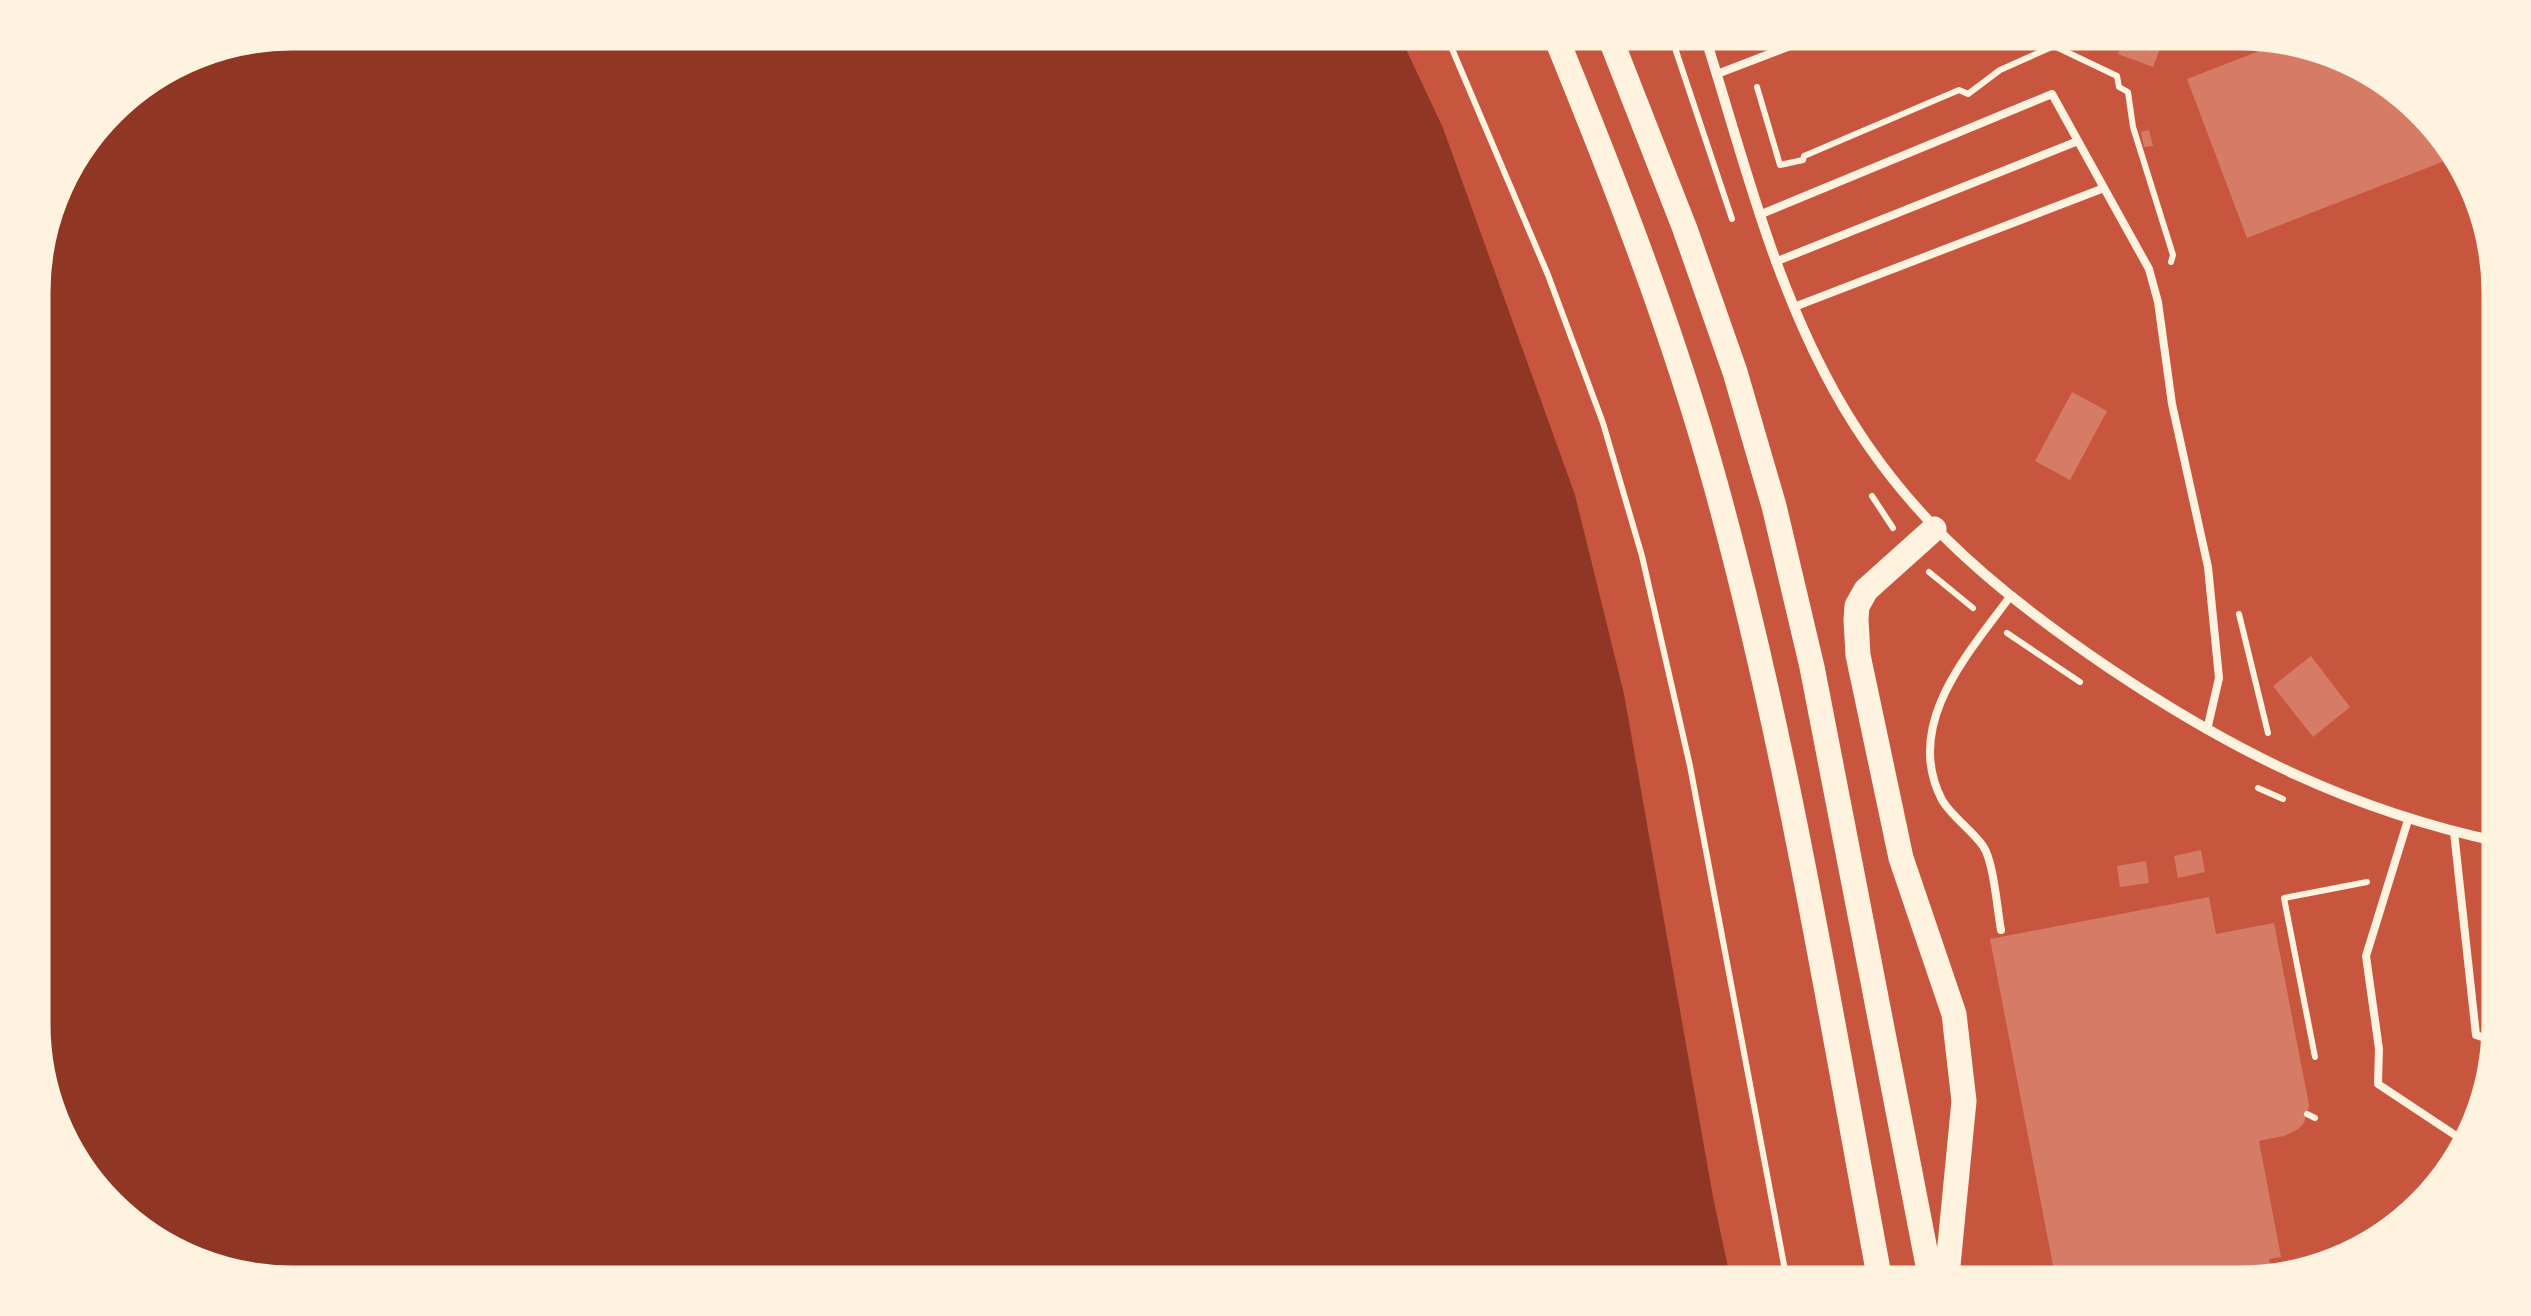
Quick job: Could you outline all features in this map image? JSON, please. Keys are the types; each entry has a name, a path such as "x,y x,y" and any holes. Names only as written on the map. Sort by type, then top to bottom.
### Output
{"main road":[{"path":"1560,48 1620,198 1716,487 1753,633 1800,856 1878,1268"},
{"path":"1614,48 1685,229 1774,506 1816,685 1929,1268"},
{"path":"1934,528 1866,590 1857,606 1856,620 1858,655 1901,858 1954,1014 1964,1102 1948,1268"}],"street":[{"path":"1709,48 1775,262 1824,372 1853,422 1934,528 2009,598 2207,730 2339,796 2408,820 2484,839"}],"lane":[{"path":"1717,74 1783,48"},
{"path":"1759,215 2052,94 2149,269 2158,302 2172,404 2208,568 2219,678 2207,730"},
{"path":"1775,262 2078,141"},
{"path":"1794,307 2104,188"},
{"path":"2001,930 1986,850 1943,802 1931,769 1929,739 1936,710 1948,686 2009,598"},
{"path":"2408,820 2366,956 2379,1049 2378,1084 2456,1136"},
{"path":"2454,832 2476,1035 2483,1037"}],"path":[{"path":"1452,48 1548,274 1604,423 1642,556 1690,766 1785,1268"},
{"path":"1757,87 1780,164 1803,160 1804,156 1959,90 1968,94"},
{"path":"2238,607 2268,733 2294,754 2284,771"},
{"path":"2314,1057 2284,898 2388,878"}],"shaded area":[{"path":"276,48 1405,48 1443,128 1575,495 1624,694 1728,1268 292,1268 213,1256 156,1227 119,1197 80,1146 56,1088 50,1056 48,276 56,228 80,170 119,119 170,80 228,56"}],"building":[{"path":"2120,48 2160,48 2153,67 2118,54"},
{"path":"2263,50 2303,56 2333,66 2375,89 2412,119 2445,161 2247,238 2187,79"},
{"path":"2149,130 2153,146 2144,147 2141,132"},
{"path":"2072,392 2107,411 2070,480 2035,461"},
{"path":"2311,656 2350,707 2313,737 2273,686"},
{"path":"2201,850 2205,872 2178,878 2174,856"},
{"path":"2146,861 2149,883 2120,887 2117,866"},
{"path":"2209,897 2216,934 2274,923 2309,1105 2304,1123 2297,1130 2259,1141 2281,1257 2269,1259 2270,1266 2255,1268 2054,1268 1990,939"}]}
